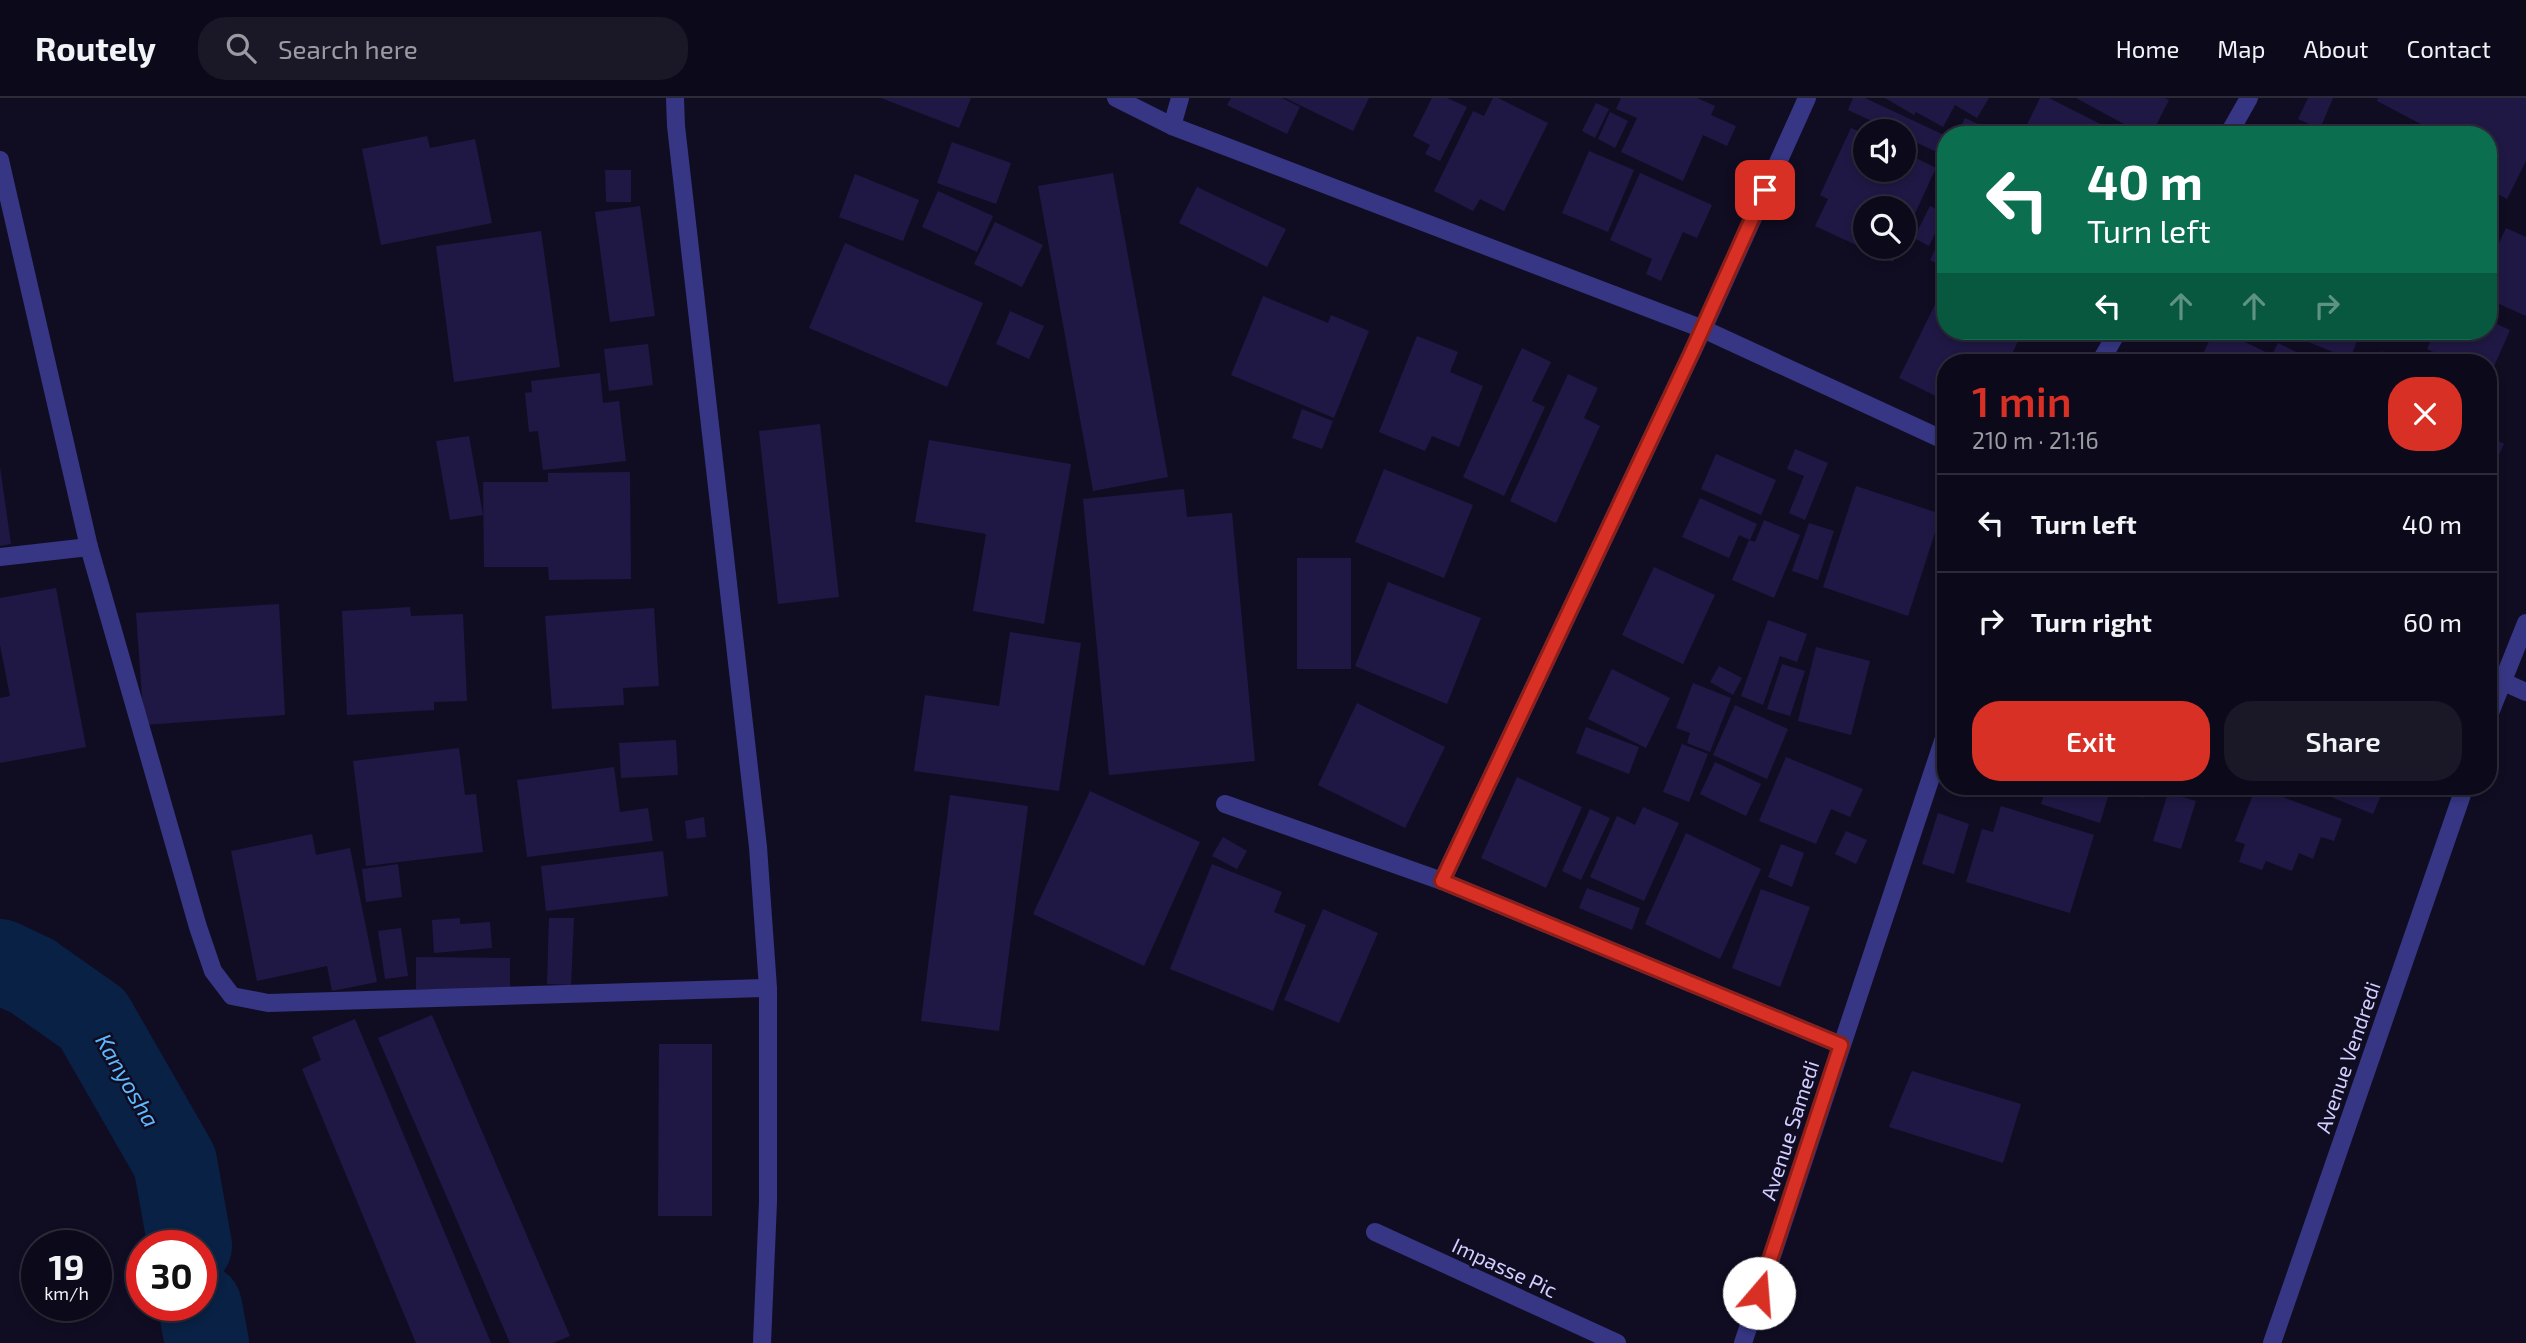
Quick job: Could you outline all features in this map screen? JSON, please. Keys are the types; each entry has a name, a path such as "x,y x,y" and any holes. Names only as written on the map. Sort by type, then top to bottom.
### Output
{"street":[{"path":"675,98 677,139 758,847 768,988 768,1202 762,1343"},
{"path":"1116,98 1172,126 1703,329 1937,437"},
{"path":"1172,126 1180,98"},
{"path":"1442,881 1703,329 1807,98"},
{"path":"2233,126 2249,98"},
{"path":"0,160 89,547 198,927 214,971 232,996 268,1003 768,988"},
{"path":"0,557 89,547"},
{"path":"2497,674 2526,623"},
{"path":"2497,679 2526,692"},
{"name":"Avenue Samedi","path":"1743,1343 1937,759"},
{"name":"Avenue Vendredi","path":"2272,1343 2462,795"},
{"path":"1226,804 1442,881 1841,1045"},
{"name":"Impasse Pic","path":"1375,1232 1617,1343"}],"building":[{"path":"881,98 971,98 959,128"},
{"path":"1231,98 1282,98 1300,107 1287,134 1227,105"},
{"path":"1285,98 1369,98 1353,131"},
{"path":"1432,98 1447,98 1467,107 1440,161 1425,154 1430,145 1413,136"},
{"path":"1493,98 1548,123 1504,211 1480,199 1473,211 1434,191 1473,111 1484,116"},
{"path":"1621,98 1697,98 1715,106 1711,115 1736,126 1727,146 1703,135 1683,181 1621,152 1637,118 1616,109"},
{"path":"1853,98 1865,98 1910,119 1867,119 1848,110"},
{"path":"1885,98 1989,98 1977,118 1955,105 1944,126 1916,112 1914,115"},
{"path":"2040,98 2049,98 2104,126 2026,126"},
{"path":"2076,98 2169,100 2156,126 2127,126"},
{"path":"2308,98 2333,98 2321,126 2313,126 2298,119"},
{"path":"2378,98 2526,98 2526,161 2507,199 2497,194 2497,126 2425,126 2377,101"},
{"path":"1596,103 1609,109 1595,138 1582,131"},
{"path":"1610,112 1628,121 1615,148 1598,139"},
{"path":"1965,118 1982,126 1961,126"},
{"path":"1916,122 1937,132 1937,152 1916,142"},
{"path":"1851,128 1853,182 1916,182 1916,158 1936,168 1916,211 1916,196 1853,196 1853,244 1815,226 1828,199 1820,195"},
{"path":"427,136 430,148 475,139 492,223 381,245 362,149"},
{"path":"952,142 1011,163 996,204 937,183"},
{"path":"1589,151 1634,170 1608,232 1562,213"},
{"path":"605,170 631,170 631,202 606,202"},
{"path":"1113,173 1168,477 1093,491 1038,186"},
{"path":"1640,173 1712,205 1697,238 1683,232 1661,281 1646,274 1652,259 1610,240"},
{"path":"855,174 919,200 903,241 839,217"},
{"path":"1197,187 1286,229 1267,267 1179,223"},
{"path":"938,191 993,216 977,252 922,227"},
{"path":"640,206 655,316 610,322 595,212"},
{"path":"1930,206 1937,209 1937,230 1929,246 1916,239 1916,234"},
{"path":"995,222 1043,245 1022,287 974,264"},
{"path":"2506,228 2526,237 2526,316 2497,303 2497,248"},
{"path":"541,231 560,367 454,382 436,246"},
{"path":"845,243 983,303 947,387 809,328"},
{"path":"1937,245 1937,264 1930,260"},
{"path":"1263,296 1328,323 1331,315 1369,331 1334,418 1231,375"},
{"path":"1937,300 1937,340 2019,340 2012,354 1937,354 1937,397 1899,378"},
{"path":"1010,311 1044,326 1029,359 996,344"},
{"path":"2497,324 2510,330 2497,360 2497,354 2438,354 2427,349 2431,340 2497,340"},
{"path":"1417,336 1458,352 1450,372 1483,386 1459,447 1432,436 1425,451 1379,432"},
{"path":"2210,340 2241,340 2270,354 2203,354"},
{"path":"2304,340 2357,340 2352,354 2338,354"},
{"path":"2278,343 2301,354 2272,354"},
{"path":"648,344 653,385 609,391 604,349"},
{"path":"1522,348 1551,362 1532,401 1545,407 1504,496 1463,477"},
{"path":"600,373 603,403 619,401 626,461 543,470 538,431 529,432 525,393 532,392 531,381"},
{"path":"1568,374 1598,388 1584,418 1600,426 1556,523 1510,501"},
{"path":"1302,409 1333,421 1322,449 1292,438"},
{"path":"820,424 839,597 778,604 759,431"},
{"path":"469,436 483,515 450,520 436,441"},
{"path":"929,440 1071,464 1044,624 973,611 986,534 915,522"},
{"path":"2497,440 2504,444 2497,458"},
{"path":"1795,449 1828,463 1805,520 1789,513 1804,476 1787,469"},
{"path":"1716,454 1776,480 1761,515 1701,489"},
{"path":"0,467 11,544 0,546"},
{"path":"1384,469 1473,505 1444,578 1355,542"},
{"path":"630,472 631,579 549,580 548,567 484,567 483,482 548,482 548,473"},
{"path":"1856,486 1937,513 1937,526 1908,616 1823,587"},
{"path":"1184,489 1187,517 1232,513 1255,761 1109,775 1083,499"},
{"path":"1700,498 1757,524 1750,540 1739,535 1729,558 1682,537"},
{"path":"1764,520 1800,535 1774,598 1732,580 1749,540 1755,542"},
{"path":"1809,523 1834,531 1818,580 1792,571"},
{"path":"1297,558 1351,558 1351,669 1297,669"},
{"path":"1654,567 1715,595 1683,664 1622,635"},
{"path":"1388,582 1481,618 1447,704 1355,666"},
{"path":"56,588 86,747 0,763 0,698 10,696 0,645 0,598"},
{"path":"279,604 285,715 144,725 136,613"},
{"path":"410,607 411,616 463,614 467,701 434,702 434,710 347,715 342,611"},
{"path":"654,608 659,686 623,688 624,705 552,709 545,616"},
{"path":"1768,620 1807,634 1797,662 1780,656 1763,705 1741,696"},
{"path":"1010,632 1081,643 1059,791 914,771 925,695 999,706"},
{"path":"1816,647 1870,661 1851,735 1798,721"},
{"path":"1782,664 1805,671 1790,716 1767,709"},
{"path":"1719,666 1742,678 1733,695 1710,682"},
{"path":"1612,669 1670,698 1646,748 1588,719"},
{"path":"1693,683 1731,698 1710,752 1687,743 1690,733 1676,728"},
{"path":"1357,703 1445,747 1405,828 1318,785"},
{"path":"1735,705 1788,729 1767,779 1713,755"},
{"path":"1586,727 1639,747 1629,774 1576,753"},
{"path":"676,740 678,775 621,778 619,743"},
{"path":"1682,744 1708,754 1689,802 1663,792"},
{"path":"459,748 465,795 476,794 483,852 366,866 353,761"},
{"path":"1786,757 1863,789 1850,817 1831,809 1816,844 1759,821"},
{"path":"1715,762 1761,784 1746,816 1700,794"},
{"path":"614,767 620,812 648,808 653,841 527,857 517,780"},
{"path":"1517,777 1582,807 1546,888 1481,858"},
{"path":"1090,791 1200,842 1144,966 1033,914"},
{"path":"950,795 1028,806 999,1031 921,1021"},
{"path":"2044,795 2109,795 2100,823 2041,804"},
{"path":"2167,795 2196,801 2181,849 2153,841"},
{"path":"2253,795 2278,795 2342,819 2334,841 2321,837 2313,859 2299,853 2292,871 2266,861 2262,870 2239,862 2245,844 2235,841"},
{"path":"2326,795 2381,795 2373,814"},
{"path":"2001,806 2094,835 2070,913 1966,882 1982,829 1993,832"},
{"path":"1643,807 1679,823 1644,901 1590,877 1617,816 1635,825"},
{"path":"1590,809 1610,818 1581,880 1562,871"},
{"path":"1938,813 1969,824 1954,874 1922,864"},
{"path":"704,817 706,837 687,839 685,821"},
{"path":"1846,831 1867,840 1856,864 1835,854"},
{"path":"1686,833 1761,869 1720,959 1645,924"},
{"path":"312,834 316,855 350,848 377,982 332,991 327,966 257,981 231,851"},
{"path":"1223,837 1247,851 1237,869 1212,856"},
{"path":"1781,844 1804,853 1792,887 1768,877"},
{"path":"663,851 668,896 546,911 541,866"},
{"path":"398,864 402,897 366,902 362,869"},
{"path":"1212,864 1282,892 1274,912 1306,925 1273,1011 1170,969"},
{"path":"1587,888 1640,908 1632,930 1579,908"},
{"path":"1761,889 1810,907 1780,987 1732,968"},
{"path":"1323,909 1378,933 1339,1023 1284,1000"},
{"path":"460,918 460,924 490,922 492,948 434,953 432,920"},
{"path":"549,918 574,918 571,985 547,984"},
{"path":"401,928 408,976 385,979 378,931"},
{"path":"416,957 510,958 510,990 416,989"},
{"path":"432,1015 570,1336 553,1343 510,1343 378,1038"},
{"path":"355,1019 491,1343 416,1343 302,1069 321,1060 312,1037"},
{"path":"659,1044 712,1044 712,1216 658,1216"},
{"path":"1912,1071 2021,1104 2003,1163 1889,1127"}],"waterway":[{"name":"Kanyosha","path":"0,961 32,976 93,1019 175,1162 187,1230"},
{"name":"Kanyosha","path":"203,1321 207,1343"}],"route":[{"path":"1759,1293 1841,1045 1442,881 1691,354 1765,190"}]}
